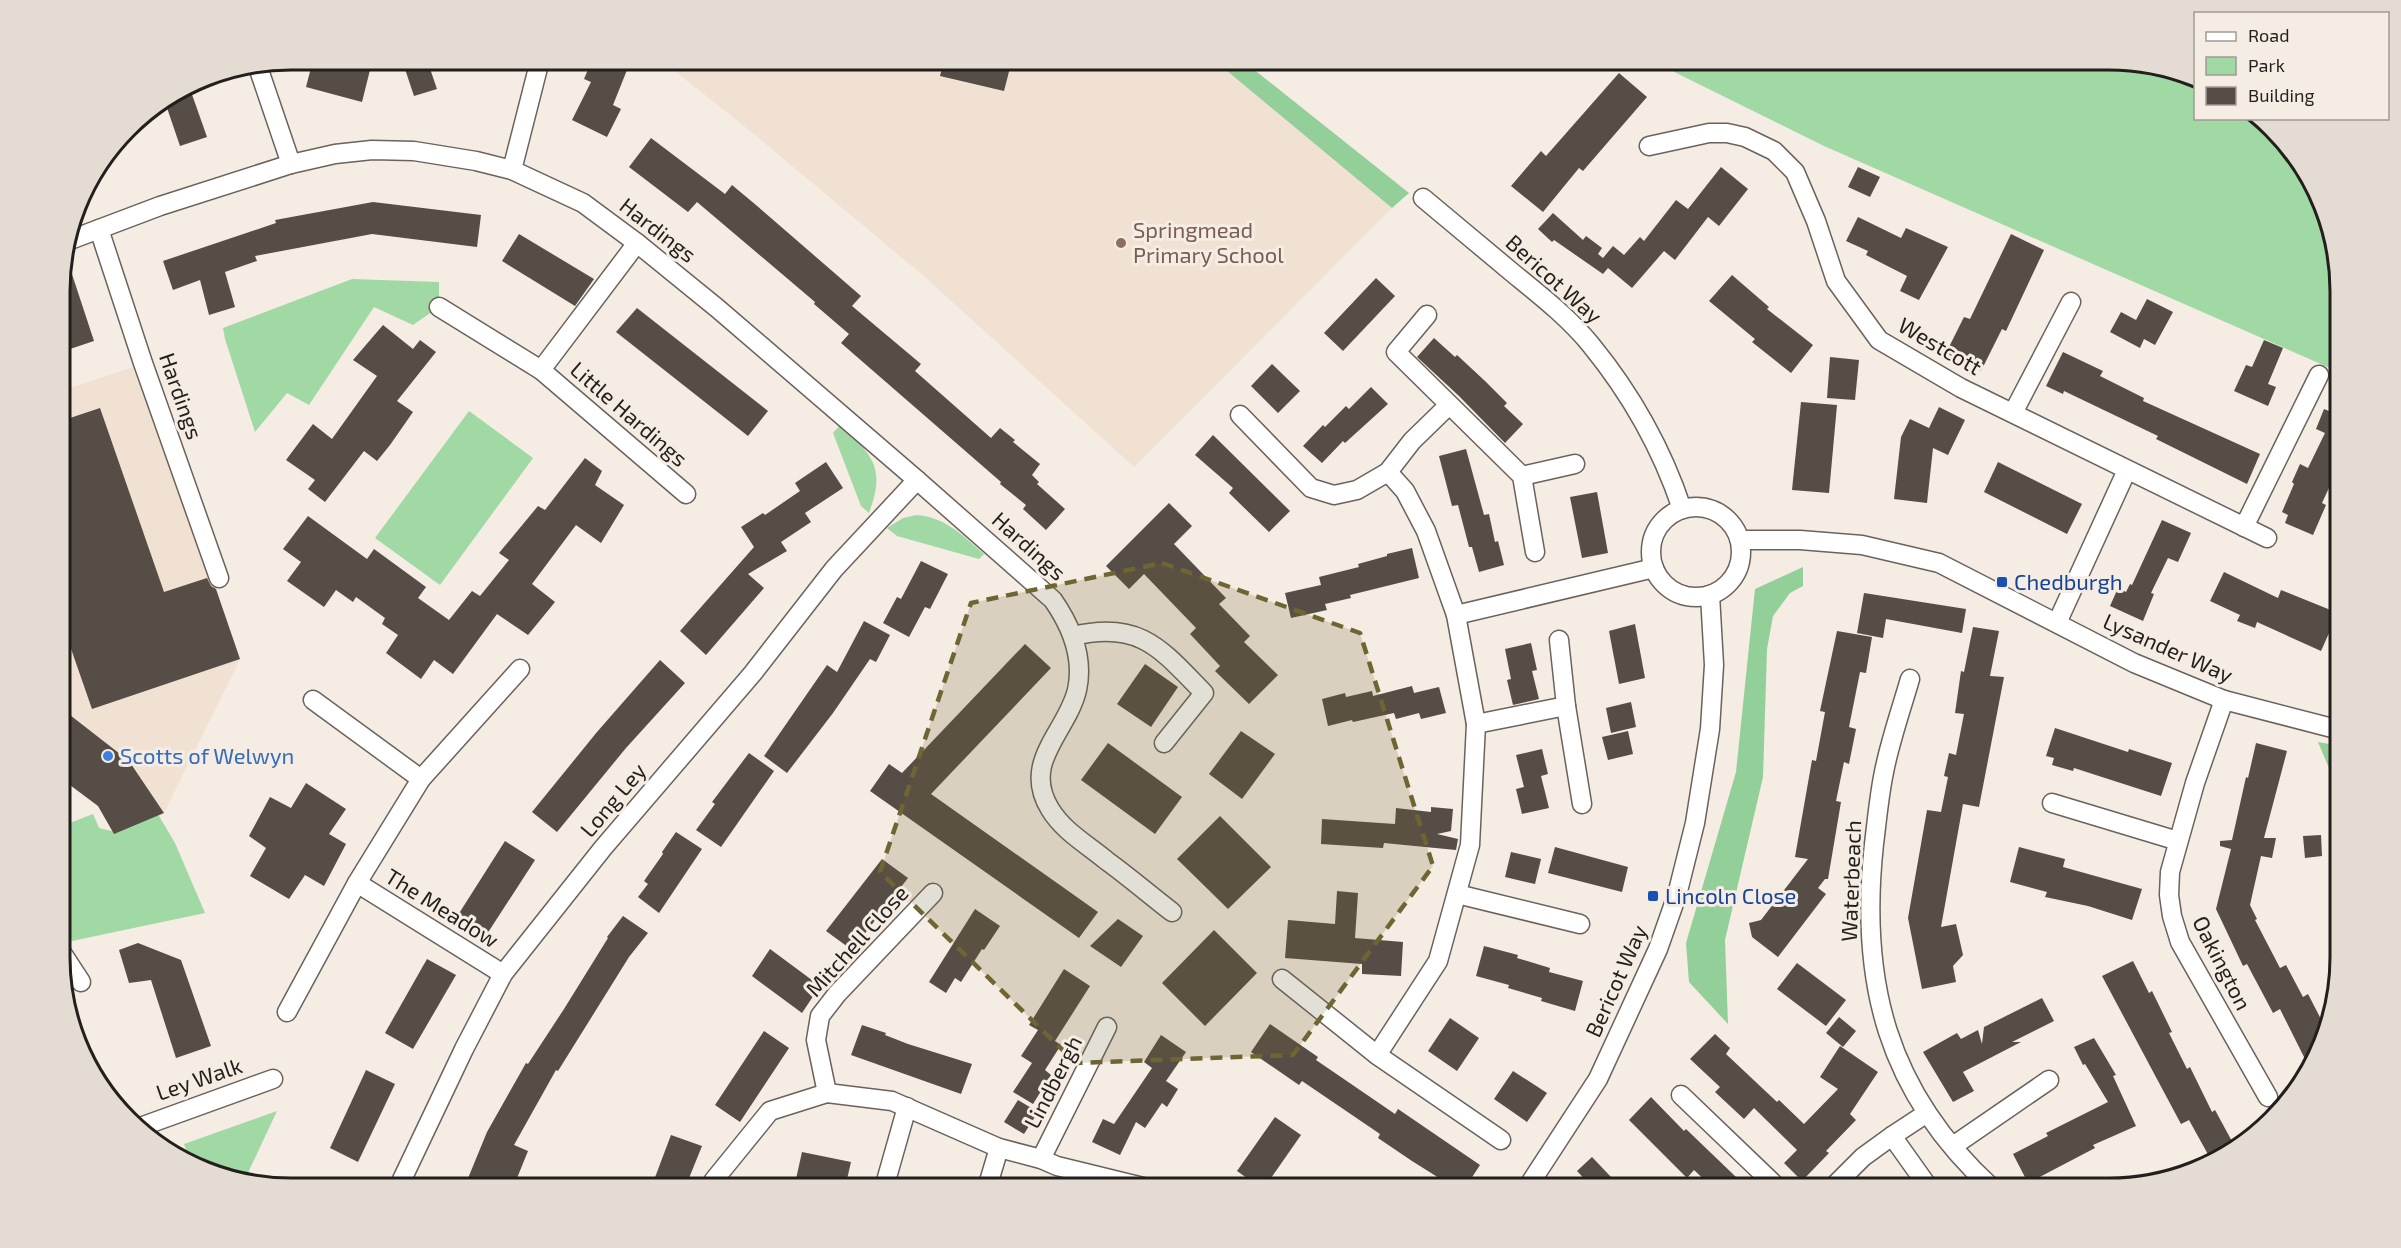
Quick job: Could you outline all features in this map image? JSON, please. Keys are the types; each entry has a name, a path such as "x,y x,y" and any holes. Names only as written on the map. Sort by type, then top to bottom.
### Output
{"street":[{"path":"512,170 537,70"},
{"path":"260,73 291,164"},
{"name":"Westcott","path":"1649,146 1709,133 1727,133 1745,137 1774,151 1795,172 1816,221 1836,281 1880,340 1961,388 2127,470"},
{"name":"Hardings","path":"77,237 160,206 291,164 335,154 372,150 414,151 476,161 512,170 583,203 637,243 717,308 918,480 1053,600 1065,617 1073,636 1079,678 1076,693 1042,762 1040,780 1043,796 1062,825 1172,912"},
{"name":"Bericot Way","path":"1423,198 1557,309 1590,344 1616,377 1638,411 1661,456 1682,509"},
{"name":"Hardings","path":"99,230 219,578"},
{"name":"Little Hardings","path":"541,370 637,243"},
{"path":"2013,413 2071,302"},
{"name":"Little Hardings","path":"439,307 541,370 686,494"},
{"path":"1427,315 1396,352 1522,476 1535,552"},
{"path":"2244,527 2319,375"},
{"path":"1240,416 1311,488 1334,495 1358,490 1388,472 1412,441 1449,405"},
{"path":"1522,476 1575,464"},
{"path":"2057,623 2127,470 2267,538"},
{"path":"1377,1055 1438,961 1470,845 1476,724 1456,615 1426,531 1405,491 1388,472"},
{"name":"Long Ley","path":"403,1178 502,974 603,848 753,673 834,570 918,480"},
{"path":"1697,506 1718,512 1735,526 1740,540 1742,554 1736,573 1722,589 1710,595 1696,597 1683,595 1671,589 1661,580 1654,568 1651,554 1652,539 1659,526 1669,516 1682,509 1697,506"},
{"name":"Lysander Way","path":"1740,540 1800,540 1862,545 1939,563 2134,663 2224,700 2330,727"},
{"path":"1456,615 1654,568"},
{"name":"Bericot Way","path":"1534,1178 1598,1079 1658,949 1677,895 1695,824 1710,729 1713,665 1710,595"},
{"path":"1073,636 1097,630 1122,632 1142,639 1163,651 1204,693 1164,743"},
{"path":"1559,640 1566,706 1582,804"},
{"name":"The Meadow","path":"287,1012 357,883 421,779 519,669"},
{"name":"Waterbeach","path":"1910,679 1880,792 1870,888 1869,925 1878,1001 1900,1062 1927,1113 1982,1178"},
{"path":"313,700 421,779"},
{"name":"Oakington","path":"2224,700 2178,841 2170,872 2169,895 2172,916 2180,942 2268,1097"},
{"path":"1476,724 1566,706"},
{"path":"2052,803 2178,841"},
{"name":"The Meadow","path":"357,883 502,974"},
{"name":"Mitchell Close","path":"827,1093 816,1040 820,1016 837,994 933,893"},
{"path":"1457,894 1580,924"},
{"path":"71,966 81,982"},
{"path":"1282,979 1377,1055 1500,1140"},
{"name":"Lindbergh","path":"1041,1159 1107,1026"},
{"name":"Ley Walk","path":"148,1124 273,1078"},
{"path":"1953,1146 2049,1080"},
{"path":"716,1178 770,1111 827,1093 892,1101 999,1148 1106,1178"},
{"path":"1681,1095 1768,1178"},
{"path":"887,1178 907,1107"},
{"path":"1842,1178 1863,1158 1927,1113"},
{"path":"1892,1136 1922,1178"},
{"path":"990,1178 999,1148"}],"highlighted area":[{"path":"1162,563 1360,633 1433,866 1293,1055 1076,1063 880,872 971,603"}],"shaded area":[{"name":"Springmead Primary School","path":"674,70 1234,70 1392,208 1134,467 926,278"},
{"path":"133,367 240,659 164,813 114,834 98,806 70,785 70,388"}],"green space":[{"path":"1226,70 1255,70 1409,193 1392,208"},
{"path":"1670,70 2109,70 2138,72 2194,87 2194,120 2249,120 2285,157 2308,194 2319,221 2329,263 2330,368 1824,146"},
{"path":"352,279 439,282 439,307 413,325 374,307 309,405 287,393 255,432 223,328"},
{"path":"469,411 533,458 440,585 375,538"},
{"path":"840,425 861,445 873,463 876,484 869,513 861,506 833,433"},
{"path":"916,515 945,523 984,554 979,559 897,536 887,528 903,518"},
{"path":"1803,567 1803,586 1790,593 1773,616 1767,649 1763,777 1725,940 1728,1024 1689,982 1686,943 1736,772 1755,589"},
{"path":"2318,742 2330,744 2329,768"},
{"path":"156,811 175,843 205,913 72,941 70,939 70,823 93,814 99,828 116,832"},
{"path":"277,1111 248,1173 207,1161 187,1151 184,1144"}],"building":[{"path":"310,70 370,70 362,102 306,87"},
{"path":"405,70 430,70 437,89 414,96"},
{"path":"588,70 627,70 613,105 621,109 607,137 572,120 591,82 584,79"},
{"path":"942,70 1009,70 1004,91 940,76"},
{"path":"1619,73 1647,97 1583,171 1579,168 1543,212 1511,186 1541,151 1546,156"},
{"path":"192,94 207,137 180,146 167,109"},
{"path":"651,138 725,194 732,185 756,205 861,296 852,306 921,364 915,371 991,438 1000,428 1040,464 1032,475 1039,482 1037,484 1065,509 1046,530 1023,509 1026,505 1000,484 1001,482 841,343 849,334 814,304 815,302 697,202 688,212 629,167"},
{"path":"1721,167 1748,189 1719,226 1708,217 1675,260 1664,251 1632,288 1608,268 1603,274 1554,240 1552,242 1538,229 1553,213 1583,240 1586,236 1602,248 1598,254 1603,258 1613,246 1624,255 1640,237 1644,241 1676,200 1688,209"},
{"path":"1858,167 1880,177 1870,197 1848,187"},
{"path":"373,202 481,215 477,247 372,234 255,256 257,261 225,272 235,307 209,315 200,280 173,290 163,261 276,223 275,220"},
{"path":"1858,217 1901,238 1906,228 1948,247 1919,300 1900,291 1907,276 1866,255 1868,251 1846,241"},
{"path":"519,234 594,279 575,306 502,261"},
{"path":"2011,234 2044,250 2006,331 2002,329 1981,371 1946,353 1964,317 1970,319"},
{"path":"71,272 94,341 70,349"},
{"path":"1732,275 1769,307 1767,309 1813,345 1791,373 1752,342 1755,339 1709,301"},
{"path":"1376,278 1395,296 1343,351 1324,333"},
{"path":"2147,299 2173,312 2155,345 2144,339 2140,348 2110,332 2121,312 2136,320"},
{"path":"637,308 768,411 748,436 616,332"},
{"path":"383,325 413,349 420,340 436,352 397,401 413,412 390,445 377,461 364,451 325,502 308,489 315,480 286,460 313,424 332,439 377,376 353,360"},
{"path":"1434,338 1455,357 1457,355 1485,381 1507,403 1504,406 1523,424 1505,443 1417,357"},
{"path":"2264,340 2283,348 2268,384 2276,387 2268,406 2234,391 2246,365 2252,367"},
{"path":"2063,352 2103,371 2100,376 2144,398 2143,401 2260,454 2247,484 2156,439 2158,436 2064,391 2063,394 2046,386"},
{"path":"1830,357 1859,360 1855,400 1827,398"},
{"path":"1272,364 1300,391 1278,413 1251,386"},
{"path":"1371,387 1388,404 1345,443 1343,441 1322,463 1303,446 1323,425 1325,427 1346,406 1349,409"},
{"path":"1801,402 1837,405 1829,493 1792,490"},
{"path":"1939,407 1965,420 1948,455 1933,448 1927,503 1894,499 1901,437 1910,419 1929,428"},
{"path":"100,408 164,592 207,578 211,586 216,589 240,659 92,709 70,646 70,418"},
{"path":"2324,409 2330,411 2330,486 2322,503 2326,505 2313,535 2285,523 2288,515 2282,512 2300,464 2308,468 2325,433 2316,429"},
{"path":"1213,435 1290,511 1269,532 1229,493 1233,488 1195,455"},
{"path":"1466,449 1484,515 1489,514 1495,542 1498,541 1504,565 1479,572 1472,547 1469,547 1458,505 1452,506 1439,456"},
{"path":"585,458 602,471 595,485 624,505 601,543 576,525 532,584 555,602 528,635 497,614 453,674 434,660 421,679 386,653 398,635 382,624 385,618 356,597 353,602 336,590 324,607 287,581 301,562 283,549 308,516 367,559 374,549 426,587 418,598 449,620 472,591 480,596 509,560 499,553 538,506 545,510"},
{"path":"826,462 843,488 805,513 811,522 781,542 787,551 748,574 764,588 706,655 680,631 754,547 741,527 763,513 765,515 800,491 795,483"},
{"path":"1998,462 2082,504 2067,534 1984,492"},
{"path":"1597,492 1608,553 1582,558 1570,497"},
{"path":"1169,503 1192,526 1174,544 1226,598 1219,604 1250,636 1244,642 1278,675 1249,704 1215,671 1220,666 1190,634 1196,628 1144,574 1129,589 1106,566"},
{"path":"2162,520 2191,533 2178,562 2168,558 2151,593 2154,594 2143,621 2110,606 2118,588 2126,592 2130,584 2132,585"},
{"path":"1412,548 1419,578 1350,595 1351,598 1325,604 1327,610 1291,618 1285,593 1321,585 1319,577 1359,567 1358,564"},
{"path":"921,561 948,574 930,609 925,607 909,637 883,623 897,597 901,599"},
{"path":"2224,572 2278,598 2281,590 2330,610 2330,631 2321,651 2257,622 2255,628 2237,621 2240,615 2210,601"},
{"path":"1864,593 1966,609 1962,633 1886,619 1883,638 1857,633"},
{"path":"864,621 890,635 876,662 870,659 833,713 787,773 764,756 827,665 837,672"},
{"path":"1635,624 1645,678 1619,684 1609,631"},
{"path":"1973,627 1999,631 1990,676 2004,677 1979,807 1963,804 1941,927 1956,924 1963,955 1953,966 1956,982 1922,989 1908,918 1927,810 1941,812 1948,777 1944,776 1949,753 1956,755 1964,714 1955,713 1961,671 1964,672"},
{"path":"1837,631 1872,637 1866,673 1860,672 1849,727 1856,729 1849,764 1844,762 1836,801 1841,802 1828,879 1825,879 1818,888 1826,894 1778,957 1752,937 1749,923 1761,920 1808,859 1795,857 1812,760 1816,761 1825,712 1820,711"},
{"path":"1531,643 1537,670 1532,671 1539,699 1513,705 1507,680 1511,679 1505,649"},
{"path":"1025,644 1051,668 931,794 1098,912 1079,938 870,791 889,764 902,773"},
{"path":"660,660 685,683 626,748 557,832 532,812 597,732"},
{"path":"1145,664 1178,687 1151,727 1117,704"},
{"path":"1412,686 1414,693 1439,687 1446,713 1421,719 1419,713 1396,719 1394,713 1328,726 1322,699 1345,693 1346,697 1372,691 1373,696"},
{"path":"1631,702 1636,727 1611,733 1606,708"},
{"path":"70,715 129,761 164,813 114,834 98,806 70,785"},
{"path":"2055,728 2128,752 2129,749 2172,763 2161,796 2074,768 2073,771 2052,765 2054,758 2046,756"},
{"path":"1241,731 1275,754 1242,799 1209,774"},
{"path":"1628,731 1633,754 1608,760 1602,737"},
{"path":"1108,743 1182,797 1155,834 1081,780"},
{"path":"2256,743 2287,751 2264,838 2276,838 2272,858 2261,856 2250,905 2257,919 2255,920 2280,968 2286,965 2303,997 2308,994 2321,1019 2305,1059 2280,1009 2273,1013 2247,964 2243,966 2216,909 2231,849 2220,846 2220,841 2232,840 2246,777 2248,778"},
{"path":"1542,749 1548,774 1541,776 1549,808 1522,814 1516,789 1524,787 1516,755"},
{"path":"749,753 774,771 721,847 696,830 715,804 712,802"},
{"path":"306,783 346,809 329,834 346,844 324,886 305,875 289,899 250,876 266,848 249,836 270,797 291,808"},
{"path":"1431,807 1453,809 1451,831 1437,834 1458,839 1456,850 1384,843 1383,848 1321,844 1322,819 1395,824 1396,808 1431,812"},
{"path":"1220,816 1271,867 1228,909 1177,859"},
{"path":"676,832 702,849 659,913 638,897 648,884 644,881"},
{"path":"2321,835 2322,856 2305,858 2303,836"},
{"path":"505,841 535,860 487,934 458,915"},
{"path":"1555,847 1628,867 1622,892 1548,873"},
{"path":"2019,847 2065,859 2063,867 2142,889 2132,920 2088,906 2045,897 2047,892 2010,882"},
{"path":"1511,852 1541,859 1535,884 1505,877"},
{"path":"882,859 908,878 852,950 826,931"},
{"path":"1337,891 1358,893 1355,938 1403,942 1401,976 1362,974 1362,964 1285,958 1288,920 1335,924"},
{"path":"975,909 1000,926 961,982 955,978 946,993 929,982"},
{"path":"623,916 648,933 629,957 558,1071 556,1070 514,1145 528,1151 517,1178 468,1178 487,1132 526,1063 528,1064 564,1009 607,937"},
{"path":"1118,919 1143,936 1121,967 1090,946"},
{"path":"1214,930 1257,973 1205,1026 1162,983"},
{"path":"138,943 181,960 211,1046 176,1058 151,980 129,983 119,950"},
{"path":"1484,946 1518,955 1517,958 1550,968 1549,972 1583,981 1575,1011 1508,988 1509,985 1476,976"},
{"path":"770,949 820,986 802,1013 752,976"},
{"path":"427,959 456,975 413,1049 385,1033"},
{"path":"2133,961 2149,993 2152,991 2187,1069 2190,1067 2212,1112 2215,1110 2231,1140 2208,1154 2189,1120 2181,1124 2102,976"},
{"path":"1797,963 1846,1000 1826,1026 1777,989"},
{"path":"1064,969 1090,986 1055,1041 1061,1045 1045,1070 1051,1075 1033,1104 1013,1092 1032,1063 1021,1056 1038,1030 1029,1025"},
{"path":"2042,998 2054,1021 2012,1042 2021,1042 1963,1072 1974,1091 1953,1102 1923,1052 1957,1033 1961,1039 1978,1030 1982,1044 1984,1027"},
{"path":"1839,1017 1856,1031 1843,1047 1826,1033"},
{"path":"1450,1018 1479,1038 1457,1071 1428,1051"},
{"path":"1270,1024 1318,1057 1316,1060 1395,1114 1398,1109 1480,1165 1472,1178 1439,1178 1378,1138 1380,1134 1302,1081 1299,1085 1251,1052"},
{"path":"862,1025 908,1044 972,1064 961,1094 851,1055"},
{"path":"764,1031 789,1048 740,1122 715,1105"},
{"path":"1715,1034 1730,1048 1726,1054 1804,1124 1838,1089 1820,1077 1840,1046 1878,1072 1850,1114 1856,1120 1826,1151 1829,1153 1805,1178 1799,1178 1784,1163 1797,1150 1754,1108 1744,1119 1715,1092 1720,1087 1690,1059"},
{"path":"1161,1035 1186,1052 1166,1081 1178,1089 1167,1107 1162,1103 1145,1128 1136,1122 1120,1155 1092,1142 1103,1119 1114,1124 1152,1068 1144,1062"},
{"path":"2094,1038 2116,1075 2113,1076 2136,1126 2093,1145 2095,1148 2038,1178 2025,1178 2013,1154 2048,1136 2046,1133 2108,1102 2085,1064 2083,1065 2074,1047"},
{"path":"366,1070 395,1084 358,1162 330,1148"},
{"path":"1513,1071 1547,1093 1527,1122 1494,1099"},
{"path":"1651,1097 1684,1131 1686,1129 1736,1177 1702,1178 1694,1170 1687,1178 1629,1120"},
{"path":"1018,1100 1038,1112 1024,1134 1004,1122"},
{"path":"1275,1117 1301,1135 1271,1178 1247,1178 1237,1171"},
{"path":"671,1135 702,1146 689,1178 655,1178"},
{"path":"802,1152 851,1162 847,1178 796,1178"},
{"path":"1592,1157 1611,1177 1584,1178 1577,1171"}],"place":[{"name":"Springmead Primary School","path":"1121,243"},
{"name":"Chedburgh","path":"2002,582"},
{"name":"Scotts of Welwyn","path":"108,756"},
{"name":"Lincoln Close","path":"1653,896"}]}
